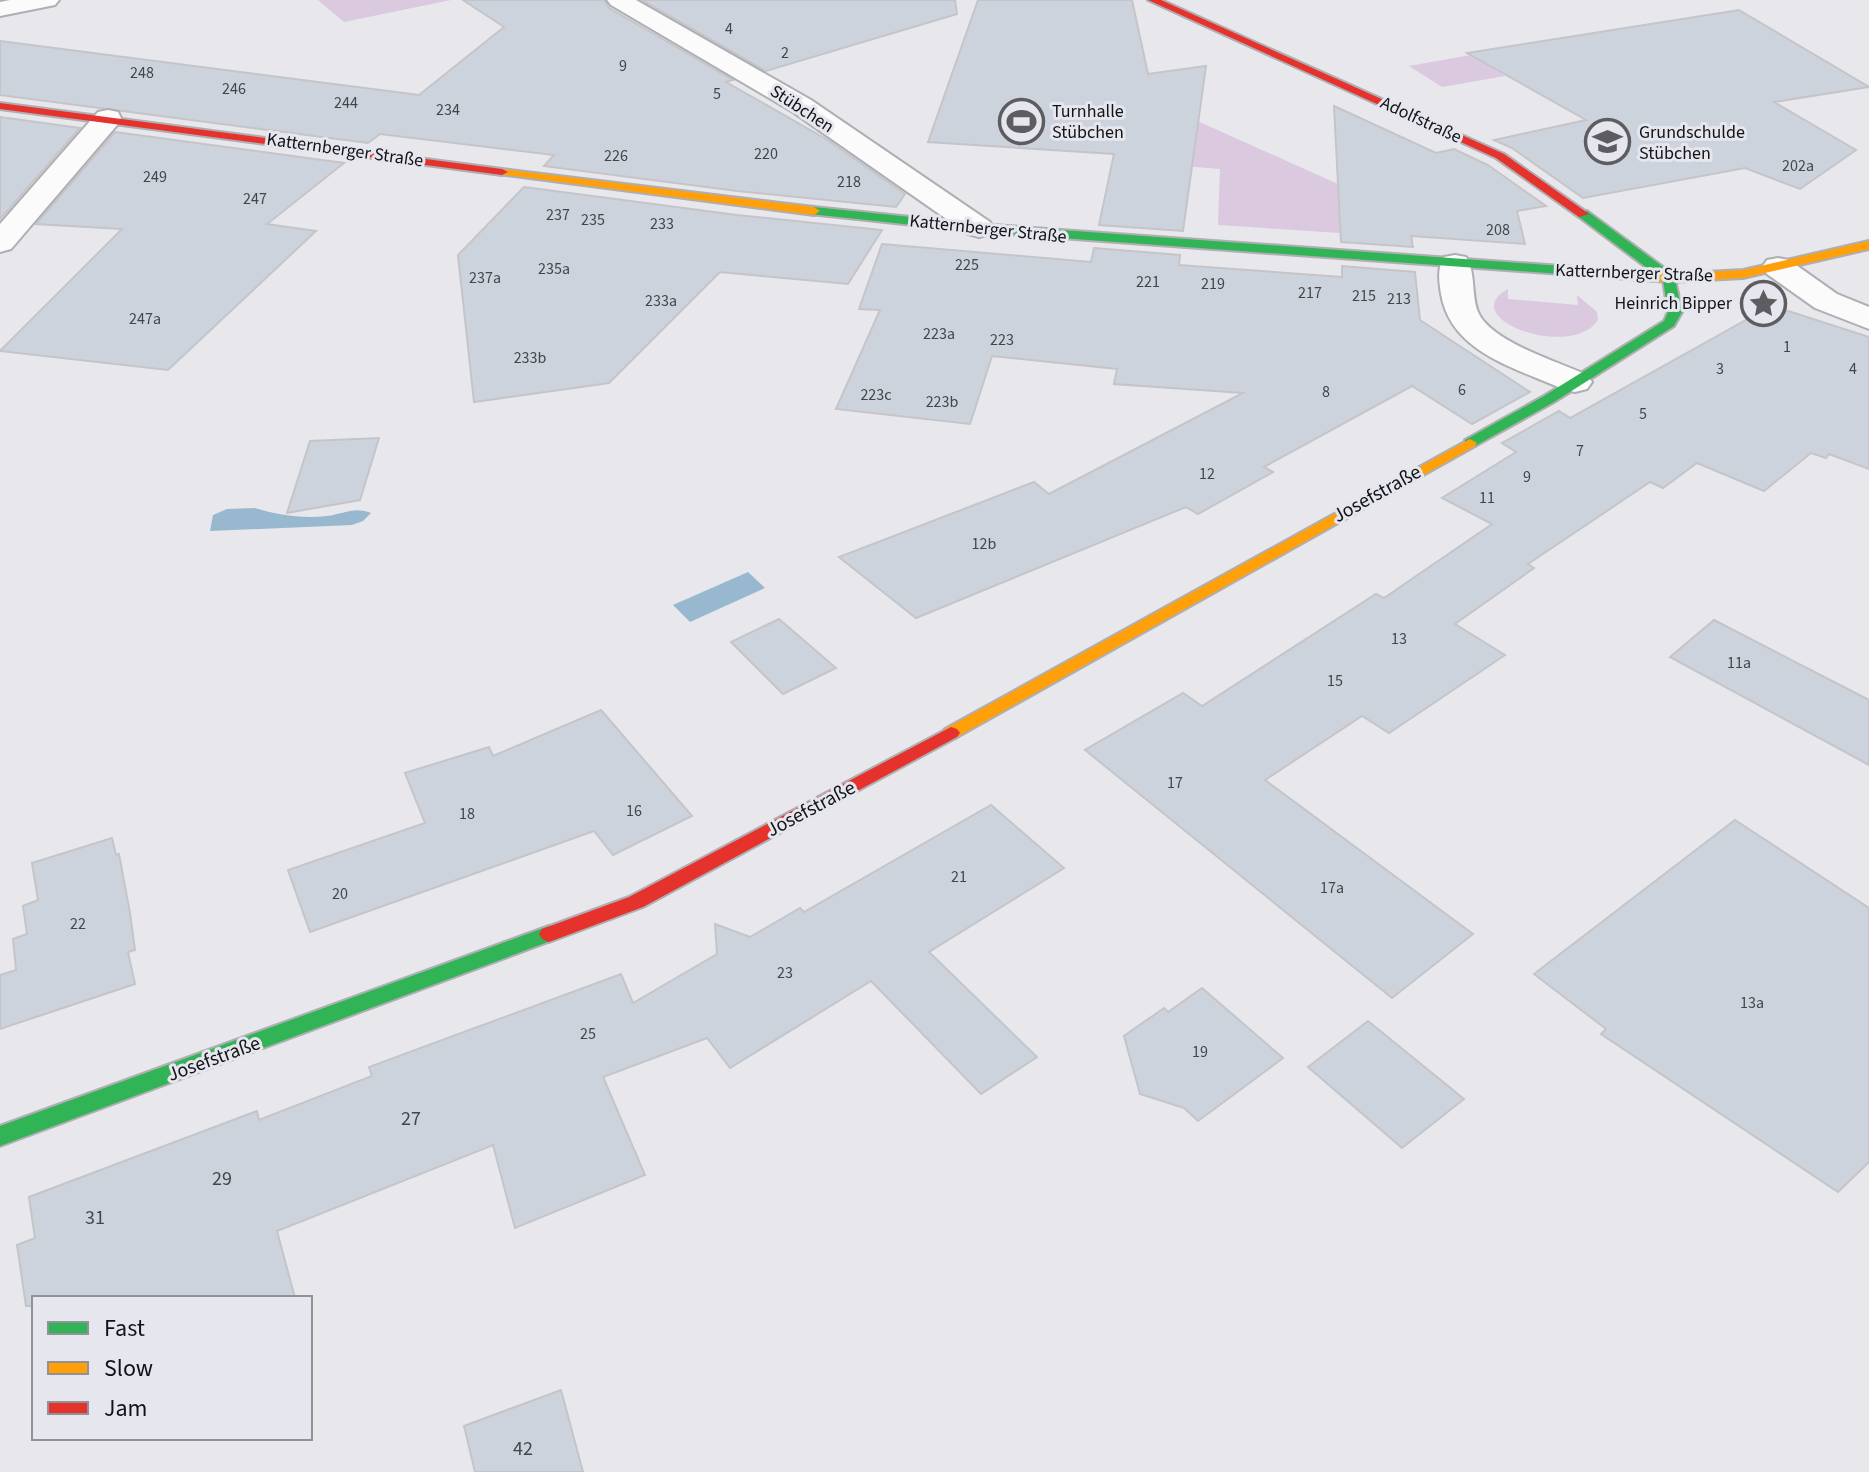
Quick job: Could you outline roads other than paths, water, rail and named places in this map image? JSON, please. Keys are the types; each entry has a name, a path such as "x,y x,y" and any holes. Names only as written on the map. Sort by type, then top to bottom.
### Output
{"street":[{"path":"0,9 47,0"},
{"name":"Stübchen","path":"619,0 802,106 979,228"},
{"name":"Adolfstraße","path":"1153,0 1500,156 1643,256 1669,278"},
{"name":"Katternberger Straße","path":"0,106 722,201 979,228 1455,264 1669,278 1743,274 1869,245"},
{"path":"0,243 108,118"},
{"path":"1455,264 1459,297 1469,326 1506,350 1575,382"},
{"path":"1778,267 1826,301 1869,319"},
{"name":"Josefstraße","path":"0,1136 636,902 966,725 1575,382 1669,323 1675,312 1669,278"}],"water":[{"path":"255,508 299,517 327,516 354,510 371,513 363,521 352,525 210,531 213,515 227,509"},
{"path":"748,572 765,588 690,622 673,605"}],"place":[{"name":"Turnhalle Stübchen","path":"1021,121"},
{"name":"Grundschulde Stübchen","path":"1608,142"},
{"name":"Heinrich Bipper","path":"1763,303"}]}
